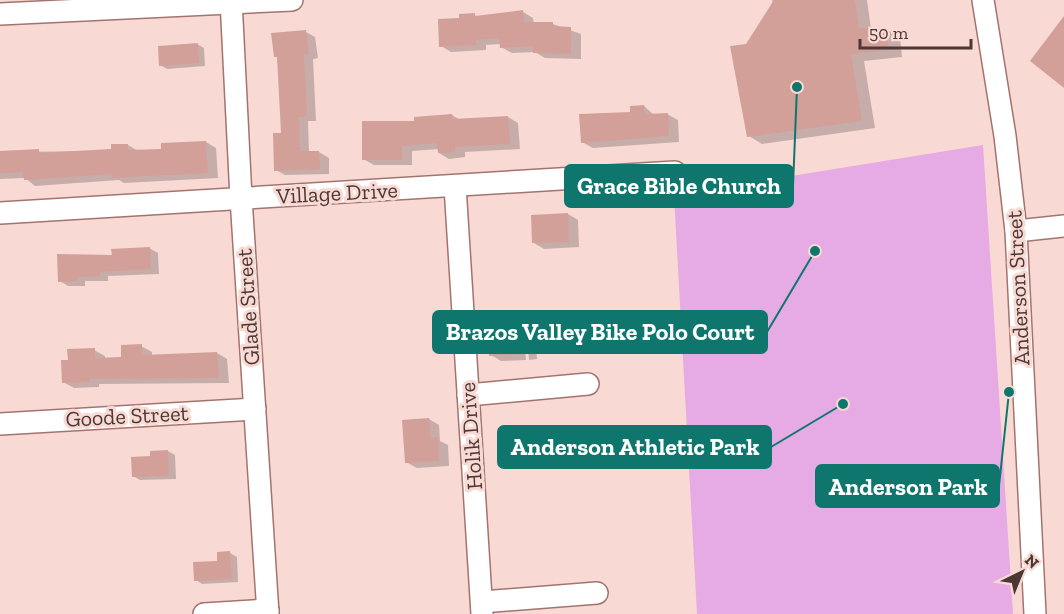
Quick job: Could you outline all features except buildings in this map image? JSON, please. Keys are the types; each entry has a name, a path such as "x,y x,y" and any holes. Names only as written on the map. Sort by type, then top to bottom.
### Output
{"street":[{"path":"0,14 30,6 292,0"},
{"name":"Anderson Street","path":"983,0 1005,136 1016,231 1035,614"},
{"name":"Glade Street","path":"231,2 241,198 268,612"},
{"name":"Village Drive","path":"0,213 675,172"},
{"name":"Holik Drive","path":"455,186 482,608"},
{"path":"1016,231 1064,226"},
{"path":"468,395 588,384"},
{"name":"Goode Street","path":"0,424 255,409"},
{"path":"482,608 597,593"},
{"path":"204,614 268,612"}],"shaded area":[{"path":"983,145 1013,614 697,614 674,195"}],"place":[{"name":"Grace Bible Church","path":"797,87"},
{"name":"Brazos Valley Bike Polo Court","path":"815,251"},
{"name":"Anderson Park","path":"1009,392"},
{"name":"Anderson Athletic Park","path":"843,404"}]}
